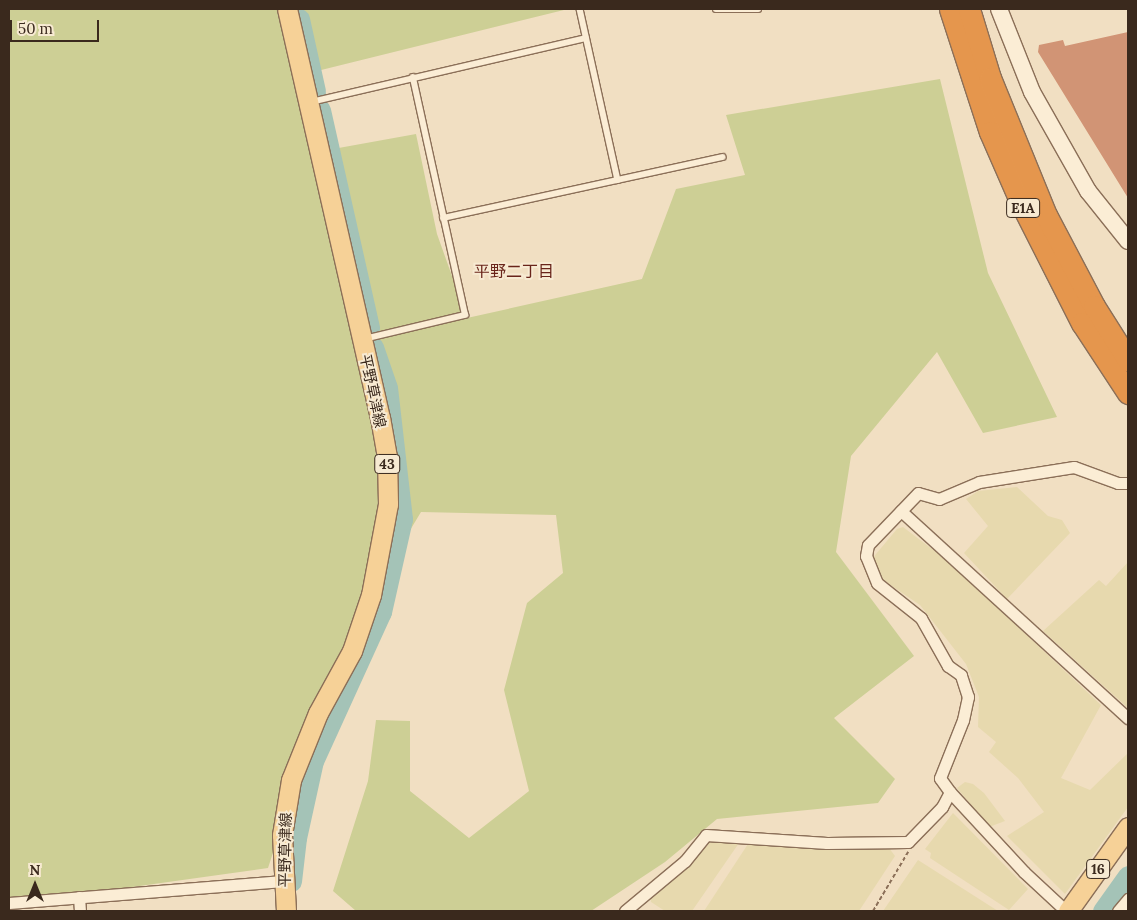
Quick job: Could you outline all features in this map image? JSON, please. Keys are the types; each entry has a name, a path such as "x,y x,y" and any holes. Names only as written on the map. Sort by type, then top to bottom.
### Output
{"highway":[{"name":"E1A","path":"950,9 990,132 1021,203 1082,323 1128,393"},
{"name":"E1A","path":"969,9 993,88 1046,215 1094,306 1128,360"}],"main road":[{"name":"平野草津線","path":"286,911 282,835 291,780 318,713 352,651 371,595 388,504 387,457 287,9"},
{"name":"16","path":"1067,911 1128,827"}],"street":[{"path":"999,9 1032,92 1088,191 1128,241"},
{"path":"1067,911 1024,872 950,792 940,778 968,696 961,675 948,666 921,618 877,583 866,556 868,544 918,493 939,499 978,482 1074,467 1118,483 1128,483"},
{"path":"901,511 1128,718"},
{"path":"625,911 685,861 706,835 827,843 908,842 942,807 950,792"},
{"path":"9,903 283,881"},
{"path":"79,897 80,911"},
{"path":"1118,911 1128,899"}],"lane":[{"path":"580,9 618,180"},
{"path":"716,9 758,9"},
{"path":"309,102 586,38"},
{"path":"362,339 465,315 413,78"},
{"path":"443,218 722,158"}],"path":[{"path":"873,911 908,855 908,842"}],"shaded area":[{"path":"1017,487 1048,516 1062,520 1070,533 1007,599 964,553 988,526 966,499 978,491"},
{"path":"903,527 949,562 1101,705 1061,778 1090,790 1128,753 1128,807 1065,894 1007,836 1044,812 1018,778 989,752 996,742 978,727 979,697 966,664 920,605 883,580 871,560 897,529"},
{"path":"1128,562 1128,708 1043,631 1099,580 1106,586"},
{"path":"965,782 973,784 984,793 1005,821 989,827 957,788"},
{"path":"953,813 1028,889 1009,910 930,858 931,853 925,849"},
{"path":"709,842 739,843 692,911 665,911 651,902 650,894 691,862"},
{"path":"748,844 889,848 895,856 859,911 704,911"},
{"path":"918,860 998,911 883,911"}],"green space":[{"path":"9,9 568,9 305,74 322,151 416,134 437,234 467,318 642,279 676,189 745,175 726,115 940,79 988,273 1057,417 983,433 937,352 851,456 836,552 914,656 834,718 895,779 878,803 717,819 665,862 591,911 356,911 333,891 368,781 376,720 410,721 410,791 469,838 529,791 504,690 527,603 563,573 556,515 421,512 371,595 322,703 268,868 39,900 9,900"}],"building":[{"path":"1128,32 1128,198 1038,52 1039,45 1063,40 1065,46"}],"waterway":[{"path":"299,19 315,91"},
{"path":"320,110 369,328"},
{"path":"291,881 296,838 313,761 381,612 402,519 387,388 373,347"},
{"path":"1103,911 1128,876"}],"district":[{"name":"平野二丁目","path":"514,271"}]}
